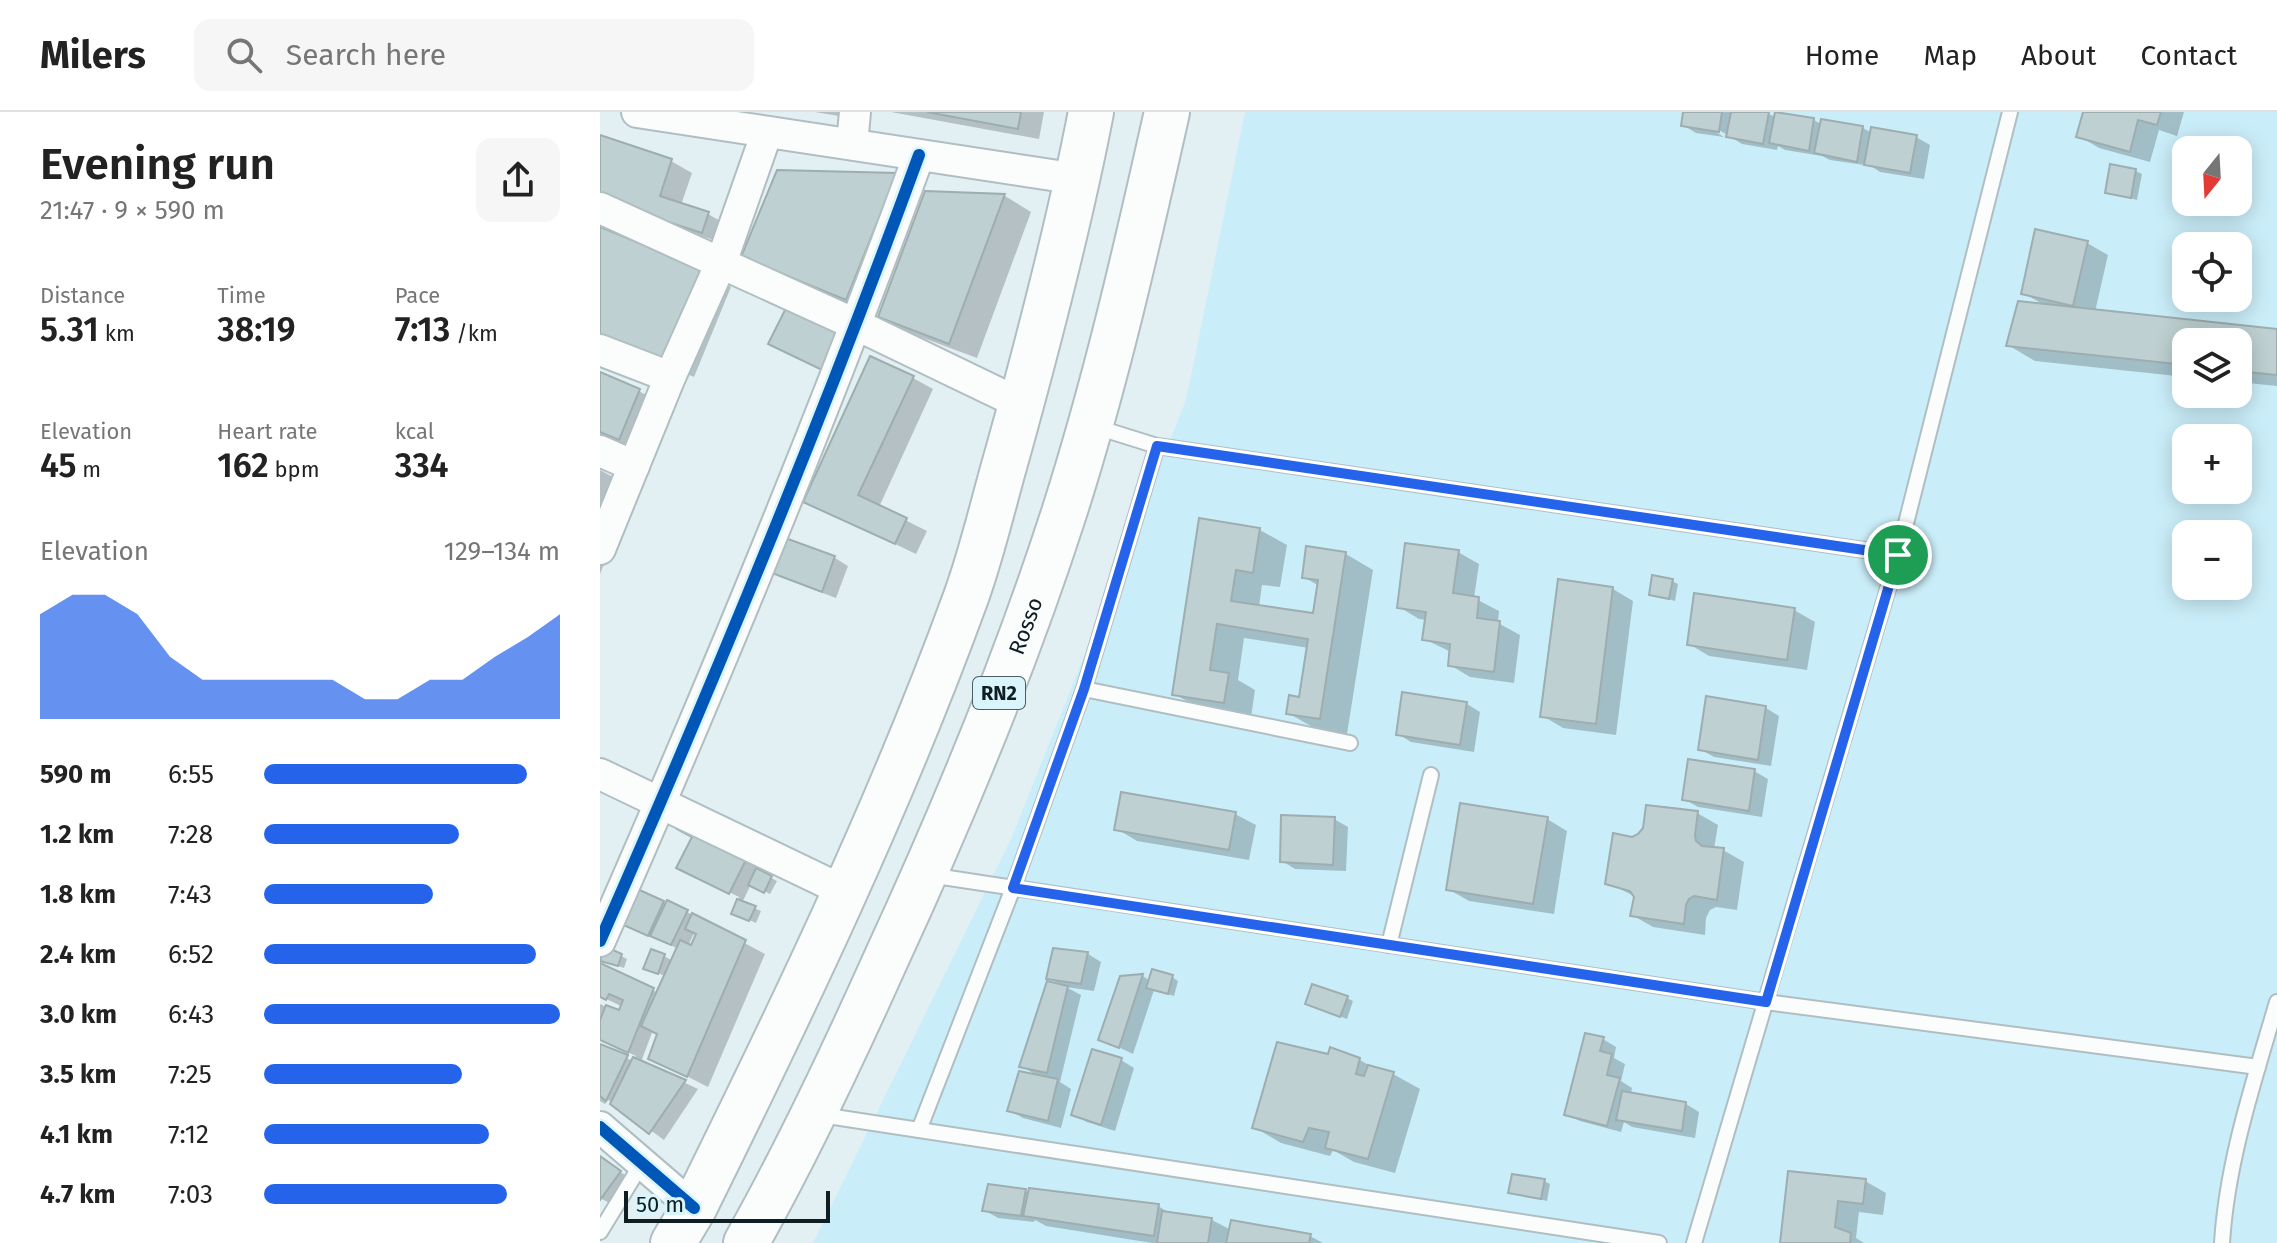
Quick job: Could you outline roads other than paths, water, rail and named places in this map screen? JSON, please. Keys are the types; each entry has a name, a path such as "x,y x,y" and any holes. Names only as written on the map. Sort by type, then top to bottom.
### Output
{"highway":[{"path":"683,1226 804,982 879,814 967,594 1021,404 1078,179 1091,112"},
{"name":"Rosso","path":"746,1243 813,1114 925,875 1031,609 1065,511 1090,425 1167,112"}],"street":[{"path":"637,112 1078,179"},
{"path":"852,144 855,112"},
{"path":"600,549 670,377 721,263 767,132"},
{"path":"600,941 784,511 919,155"},
{"path":"600,208 857,325 1021,404"},
{"path":"600,350 670,377"},
{"path":"600,451 634,466"},
{"path":"600,774 844,891"},
{"path":"600,1127 642,1163 683,1226"}],"lane":[{"path":"1694,1243 1898,555 2010,112"},
{"path":"1090,425 1157,446 1898,555"},
{"path":"919,1130 1013,888 1084,689 1157,446"},
{"path":"1084,689 1350,743"},
{"path":"1389,945 1431,775"},
{"path":"925,875 1766,1002 2258,1067"},
{"path":"2222,1243 2223,1217 2240,1132 2277,1002"},
{"path":"813,1114 1659,1243"},
{"path":"600,1232 642,1163"}]}
